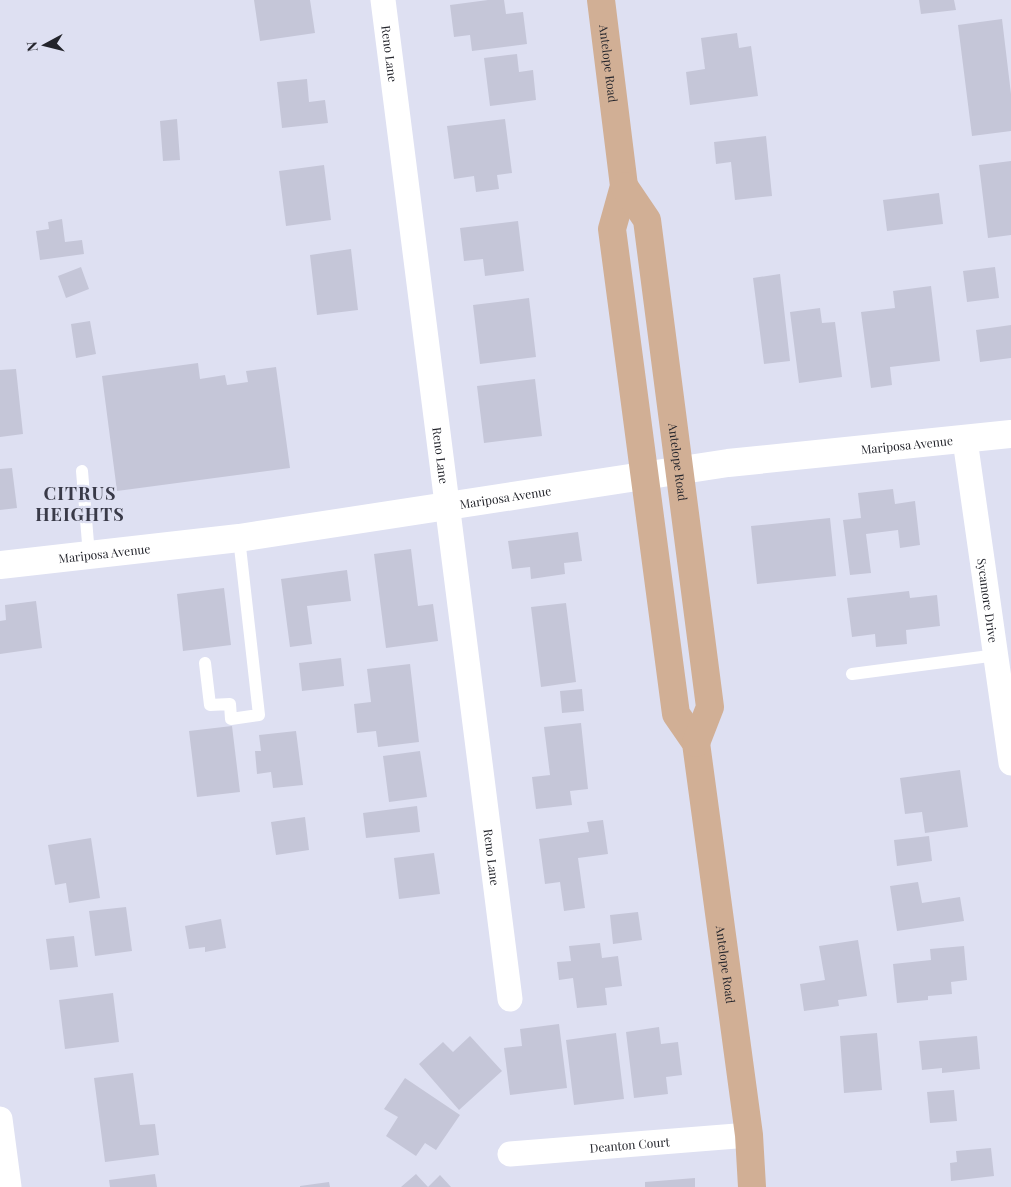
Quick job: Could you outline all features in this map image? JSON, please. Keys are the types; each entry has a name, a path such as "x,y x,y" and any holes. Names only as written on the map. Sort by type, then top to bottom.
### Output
{"main road":[{"name":"Antelope Road","path":"601,0 624,186 612,229 676,714 696,743 749,1135 752,1187"},
{"name":"Antelope Road","path":"624,186 647,220 680,469 710,707 696,743"}],"street":[{"name":"Reno Lane","path":"383,0 510,999"},
{"name":"Mariposa Avenue","path":"0,565 239,538 680,469 1011,434"},
{"name":"Sycamore Drive","path":"965,440 1011,763"},
{"path":"0,1119 10,1187"},
{"name":"Deanton Court","path":"510,1154 749,1135"}],"lane":[{"path":"82,471 89,555"},
{"path":"205,663 210,705 230,704 231,719 259,715 239,538"},
{"path":"852,674 997,655"}],"building":[{"path":"254,0 310,0 315,33 260,41"},
{"path":"504,0 506,14 523,12 527,44 472,51 470,35 454,37 450,5"},
{"path":"919,0 954,0 956,10 921,14"},
{"path":"1002,19 1011,94 1011,131 972,136 958,25"},
{"path":"737,33 739,48 751,46 758,96 690,105 686,72 705,69 701,38"},
{"path":"517,54 519,72 533,70 536,100 490,106 484,58"},
{"path":"307,79 309,102 325,100 328,123 282,128 277,82"},
{"path":"177,119 180,160 163,161 160,121"},
{"path":"505,119 512,173 497,175 499,189 476,192 474,176 454,179 447,126"},
{"path":"766,136 772,196 735,200 731,162 716,164 714,142"},
{"path":"1011,161 1011,235 988,238 979,165"},
{"path":"324,165 331,220 286,226 279,171"},
{"path":"939,193 943,224 887,231 883,200"},
{"path":"62,219 65,242 82,240 84,254 40,260 36,231 49,229 48,222"},
{"path":"518,221 524,271 485,276 483,259 464,261 460,228"},
{"path":"351,249 358,310 317,315 310,255"},
{"path":"81,267 89,289 66,298 58,276"},
{"path":"995,267 999,298 967,302 963,271"},
{"path":"780,274 790,361 764,364 753,278"},
{"path":"931,286 940,361 890,367 892,385 871,388 861,312 895,308 893,291"},
{"path":"529,298 536,357 480,364 473,305"},
{"path":"820,308 822,323 835,322 842,377 799,383 790,312"},
{"path":"90,321 96,354 76,358 71,324"},
{"path":"1011,325 1011,358 980,362 976,330"},
{"path":"198,363 200,379 225,375 227,385 248,382 246,371 276,367 290,468 117,491 102,376"},
{"path":"16,369 23,434 0,437 0,370"},
{"path":"535,379 542,436 484,443 477,386"},
{"path":"12,468 17,508 0,510 0,469"},
{"path":"893,489 895,504 915,501 920,545 900,548 898,530 866,534 871,573 850,575 843,520 861,518 858,493"},
{"path":"830,518 836,576 757,584 751,526"},
{"path":"578,532 582,561 564,563 565,574 531,579 530,567 512,569 508,541"},
{"path":"411,549 418,606 433,604 438,641 386,648 374,554"},
{"path":"347,570 351,601 307,606 312,644 290,647 281,579"},
{"path":"224,588 231,645 183,651 177,594"},
{"path":"909,591 910,598 937,595 940,626 906,630 907,644 876,647 875,634 852,637 847,598"},
{"path":"36,601 42,648 0,654 0,621 6,620 5,605"},
{"path":"566,603 576,682 541,687 531,607"},
{"path":"341,658 344,686 302,691 299,663"},
{"path":"410,664 419,742 378,747 376,731 357,733 354,704 371,702 367,669"},
{"path":"582,689 584,711 562,713 560,691"},
{"path":"581,723 588,789 570,791 572,805 536,809 532,777 550,775 544,727"},
{"path":"232,726 240,792 197,797 189,731"},
{"path":"296,731 303,785 273,788 271,772 257,774 255,751 261,751 259,735"},
{"path":"420,751 427,797 389,802 383,756"},
{"path":"960,770 968,827 925,833 922,812 905,814 900,778"},
{"path":"417,806 420,832 366,838 363,813"},
{"path":"305,817 309,850 276,855 271,822"},
{"path":"603,820 608,854 578,858 585,908 564,911 560,882 545,884 539,839 589,832 587,822"},
{"path":"929,836 932,861 897,866 894,840"},
{"path":"91,838 100,898 69,903 66,883 55,885 48,845"},
{"path":"434,853 440,894 399,899 394,858"},
{"path":"918,882 922,903 960,897 964,921 897,931 890,886"},
{"path":"126,907 132,951 95,956 89,911"},
{"path":"638,912 642,940 613,944 610,915"},
{"path":"221,919 226,948 205,952 205,947 189,949 185,926"},
{"path":"74,936 78,967 50,970 46,939"},
{"path":"858,940 867,996 838,1000 839,1006 804,1011 800,984 825,980 819,946"},
{"path":"600,943 602,958 618,956 622,986 605,988 607,1005 577,1008 573,978 559,980 557,962 571,961 569,946"},
{"path":"964,946 967,980 951,982 952,994 928,996 928,1000 897,1003 893,964 931,960 930,949"},
{"path":"113,993 119,1042 65,1049 59,1000"},
{"path":"559,1024 567,1088 510,1095 504,1048 522,1046 520,1029"},
{"path":"659,1027 661,1044 678,1042 682,1075 666,1077 668,1094 634,1098 626,1032"},
{"path":"616,1033 624,1099 574,1105 566,1040"},
{"path":"877,1033 882,1090 844,1093 840,1036"},
{"path":"470,1036 502,1071 459,1110 419,1064 443,1042 453,1052"},
{"path":"977,1036 980,1069 942,1073 942,1068 922,1070 919,1041"},
{"path":"133,1073 140,1125 155,1124 159,1155 105,1162 94,1078"},
{"path":"405,1078 460,1115 436,1150 425,1143 416,1156 386,1136 398,1117 384,1109"},
{"path":"954,1090 957,1121 930,1123 927,1092"},
{"path":"991,1148 994,1176 951,1181 950,1163 957,1162 956,1151"},
{"path":"155,1174 157,1187 110,1187 109,1180"},
{"path":"416,1174 428,1187 401,1187"},
{"path":"440,1175 451,1187 428,1187"},
{"path":"695,1178 695,1187 645,1187 645,1182"},
{"path":"329,1182 330,1187 300,1187 300,1186"}],"district":[{"name":"CITRUS HEIGHTS","path":"80,503"}]}
